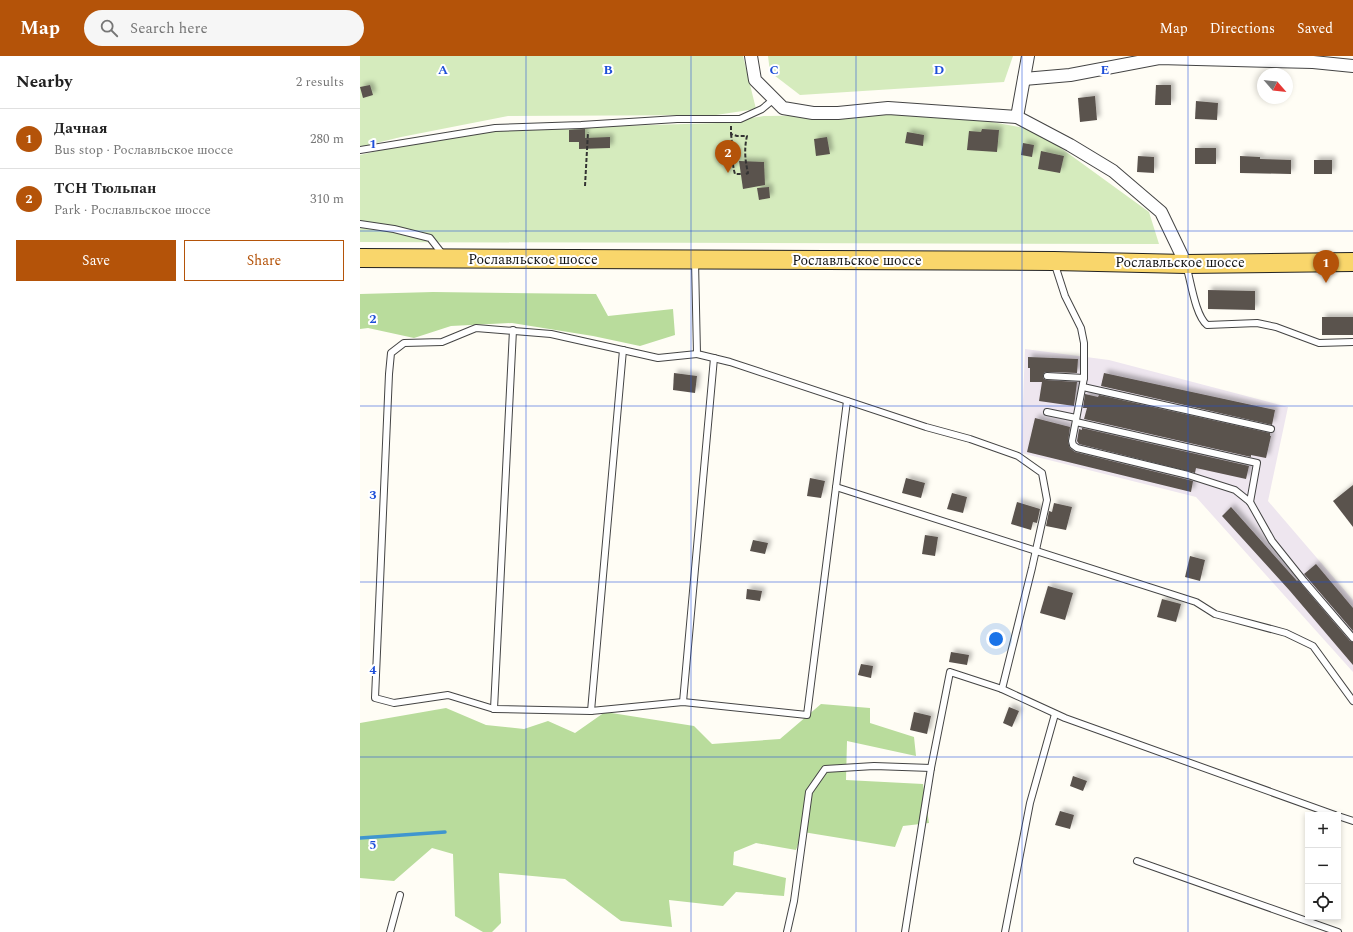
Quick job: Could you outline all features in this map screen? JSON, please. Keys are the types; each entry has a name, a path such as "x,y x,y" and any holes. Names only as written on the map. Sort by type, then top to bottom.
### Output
{"main road":[{"name":"Рославльское шоссе","path":"360,258 1054,261 1186,264 1353,262"}],"street":[{"path":"751,56 755,80 783,108 813,113 888,108 1017,117 1070,145 1114,171 1161,212 1186,264"},
{"path":"1017,117 1028,56"},
{"path":"1024,79 1070,74 1159,58 1313,62 1353,66"}],"lane":[{"path":"360,150 495,128 677,120 740,119 762,109 774,99"},
{"path":"360,224 394,229 430,238 446,258"},
{"path":"694,260 697,354"},
{"path":"1054,261 1065,296 1081,328 1084,343 1084,378 1072,441 1073,445 1077,448 1188,475 1235,490 1250,502 1272,540 1304,581 1353,638"},
{"path":"1186,264 1198,313 1202,321 1207,325 1257,324 1276,327 1319,343 1353,342"},
{"path":"847,401 807,715 683,702 590,711 494,709 448,695 394,703 375,698 391,353 404,343 442,342 476,328 551,334 658,358 697,354 714,358 847,401 926,427 970,439 1018,456 1042,473 1046,500 1036,551 1002,689"},
{"path":"494,709 513,330"},
{"path":"590,711 623,350"},
{"path":"683,702 714,358"},
{"path":"1047,376 1084,378"},
{"path":"1082,387 1271,429"},
{"path":"1047,412 1257,463 1250,502"},
{"path":"836,487 1196,602 1215,614 1286,633 1313,646 1353,701"},
{"path":"905,932 931,768 950,672 1002,689 1065,718 1327,812"},
{"path":"1005,932 1030,803 1055,714"},
{"path":"787,932 794,901 809,792 825,769 874,766 931,768"},
{"path":"1341,817 1353,822"},
{"path":"1137,861 1338,932"},
{"path":"390,932 400,895"}],"path":[{"path":"731,119 733,167 735,174 741,174"},
{"path":"585,186 588,125"},
{"path":"731,134 747,136 745,145 745,159 748,174 746,174"}],"shaded area":[{"path":"1025,349 1109,360 1288,407 1268,501 1353,600 1353,672 1196,497 1021,453"}],"green space":[{"path":"360,56 743,56 756,109 716,115 508,116 401,137 360,147"},
{"path":"768,56 1013,56 1004,82 800,95 770,72"},
{"path":"947,114 1036,130 1149,212 1159,244 360,242 360,155 399,146 509,126 619,126 718,123 764,116"},
{"path":"433,292 596,294 608,316 673,309 675,335 640,346 593,336 512,323 451,326 414,338 368,328 360,329 360,294"},
{"path":"821,704 870,708 870,723 914,737 916,756 847,741 846,780 923,784 929,823 903,826 895,847 803,832 796,850 756,843 734,852 733,865 786,878 784,896 736,892 723,906 669,900 672,927 621,921 565,879 499,873 501,923 492,932 483,932 455,916 453,854 432,848 394,881 360,878 360,723 446,708 486,725 524,729 548,721 575,733 605,712 694,726 712,744 780,739"}],"building":[{"path":"370,85 373,95 363,98 360,87"},
{"path":"1156,85 1171,85 1171,105 1155,105"},
{"path":"1095,96 1097,120 1080,122 1078,98"},
{"path":"1196,101 1218,103 1217,120 1195,119"},
{"path":"585,129 585,138 610,137 610,148 579,149 579,142 569,142 569,130"},
{"path":"982,129 999,130 997,152 967,150 969,131 981,132"},
{"path":"907,132 924,135 923,146 905,143"},
{"path":"827,137 830,154 816,156 814,139"},
{"path":"1023,143 1034,145 1032,157 1021,155"},
{"path":"1195,148 1216,148 1216,164 1195,164"},
{"path":"1041,151 1064,156 1060,173 1038,169"},
{"path":"1138,156 1154,157 1154,173 1137,172"},
{"path":"1240,156 1260,157 1260,159 1291,160 1291,174 1240,173"},
{"path":"1314,160 1332,160 1332,174 1314,174"},
{"path":"739,161 764,162 765,185 743,189"},
{"path":"769,187 770,198 759,200 757,188"},
{"path":"1208,290 1255,291 1255,310 1208,309"},
{"path":"1322,317 1353,317 1353,335 1322,335"},
{"path":"1028,357 1078,359 1077,373 1045,372 1043,375 1043,378 1046,380 1077,382 1074,406 1039,401 1042,382 1030,382"},
{"path":"674,373 697,376 695,393 673,390"},
{"path":"1104,373 1275,410 1272,425 1101,386"},
{"path":"1085,394 1098,397 1099,395 1270,433 1271,436 1266,458 1251,455 1251,457 1084,419 1087,408 1083,408"},
{"path":"1035,418 1070,427 1068,442 1070,448 1075,452 1193,481 1191,492 1027,452"},
{"path":"1082,428 1249,466 1246,479 1196,468 1195,473 1079,444 1077,441 1079,429 1082,430"},
{"path":"810,478 825,481 821,498 807,496"},
{"path":"906,478 925,483 921,498 902,493"},
{"path":"1353,485 1353,527 1333,501"},
{"path":"952,493 967,497 963,513 947,509"},
{"path":"1017,502 1040,509 1037,523 1033,522 1031,530 1011,524"},
{"path":"1054,503 1072,507 1066,530 1046,526 1049,511 1052,512"},
{"path":"1231,507 1297,581 1298,580 1350,641 1353,642 1353,665 1290,591 1222,516"},
{"path":"925,535 938,537 935,556 922,554"},
{"path":"753,540 768,543 765,554 750,551"},
{"path":"1190,556 1205,560 1200,581 1185,577"},
{"path":"1316,564 1353,608 1353,631 1304,574"},
{"path":"1048,586 1073,593 1065,620 1040,613"},
{"path":"747,589 762,591 760,601 746,599"},
{"path":"1162,599 1181,604 1176,622 1157,617"},
{"path":"951,652 969,655 967,665 949,662"},
{"path":"861,664 873,666 871,678 858,675"},
{"path":"1009,707 1019,711 1012,727 1003,723"},
{"path":"914,712 931,716 927,734 910,730"},
{"path":"1073,776 1087,781 1083,791 1070,786"},
{"path":"1060,811 1074,815 1070,829 1055,825"}],"waterway":[{"path":"360,838 445,832"}],"place":[{"name":"ТСН Тюльпан","path":"728,173"},
{"name":"Дачная","path":"1326,283"}]}
